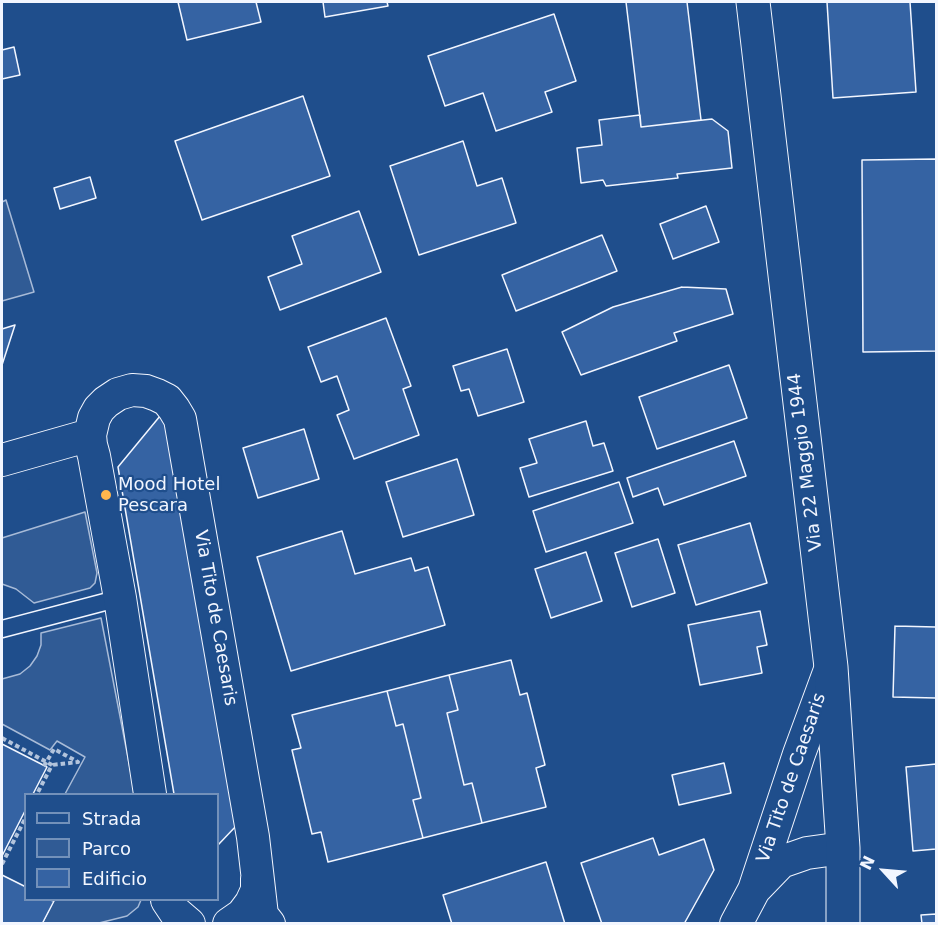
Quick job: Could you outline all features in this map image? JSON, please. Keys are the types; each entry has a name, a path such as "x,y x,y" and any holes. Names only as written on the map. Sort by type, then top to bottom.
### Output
{"main road":[{"name":"Via 22 Maggio 1944","path":"753,2 831,667 843,848 843,924"}],"street":[{"name":"Via Tito de Caesaris","path":"90,435 99,409 118,394 132,390 146,391 167,400 180,419 253,837 262,915 269,924"},
{"path":"2,460 90,435 120,598 150,793"},
{"name":"Via Tito de Caesaris","path":"736,924 754,890 799,754 831,667"},
{"name":"Via Tito de Caesaris","path":"754,890 781,862 807,853 843,848"},
{"name":"Via Tito de Caesaris","path":"229,924 242,915 251,903 257,890 257,875"}],"lane":[{"path":"2,629 120,598"}],"path":[{"path":"2,738 52,765 78,762 54,748 44,766"},
{"path":"38,793 52,765"},
{"path":"2,864 24,821"}],"green space":[{"path":"6,200 34,292 2,301 2,202"},
{"path":"85,512 97,573 95,583 90,588 34,603 16,589 2,584 2,538"},
{"path":"101,618 135,793 66,793 85,757 57,741 50,750 2,724 2,679 20,674 30,666 41,645 41,633"},
{"path":"53,901 141,901 138,907 127,916 99,923 42,924"}],"building":[{"path":"178,2 256,2 261,22 187,40"},
{"path":"323,2 387,2 388,6 325,17"},
{"path":"626,2 687,2 701,120 641,127"},
{"path":"827,2 910,2 916,92 833,98"},
{"path":"554,14 576,81 545,92 552,112 496,131 483,93 445,106 428,56"},
{"path":"14,47 20,75 2,79 2,50"},
{"path":"303,96 330,176 202,220 175,141"},
{"path":"640,115 641,127 712,119 728,131 732,168 677,174 678,178 606,186 603,180 581,183 577,148 602,145 599,120"},
{"path":"463,141 477,186 502,178 516,223 419,255 390,166"},
{"path":"936,159 936,351 863,352 862,160"},
{"path":"90,177 96,198 60,209 54,188"},
{"path":"706,206 719,242 673,259 660,224"},
{"path":"359,211 381,272 280,310 268,277 302,264 292,236"},
{"path":"602,235 617,271 516,311 502,275"},
{"path":"682,287 726,289 733,314 674,333 677,341 581,375 562,332 613,307"},
{"path":"386,318 411,386 403,389 419,435 354,459 337,415 349,410 337,376 321,382 308,347"},
{"path":"15,325 2,365 2,329"},
{"path":"507,349 524,402 478,416 469,389 461,391 453,366"},
{"path":"729,365 747,418 657,449 639,397"},
{"path":"165,410 237,825 219,844 219,793 174,793 118,467"},
{"path":"586,421 593,446 604,443 613,471 529,497 520,468 537,463 529,439"},
{"path":"304,429 319,479 258,498 243,448"},
{"path":"734,441 746,476 664,505 658,488 633,497 627,478"},
{"path":"457,459 474,515 403,537 386,482"},
{"path":"619,482 633,523 546,552 533,511"},
{"path":"750,523 767,583 696,605 678,545"},
{"path":"342,531 355,574 411,558 415,571 428,567 445,625 291,671 257,557"},
{"path":"658,539 675,593 632,607 615,553"},
{"path":"586,552 602,601 551,618 535,569"},
{"path":"760,611 767,645 757,647 762,673 700,685 688,625"},
{"path":"895,626 936,627 936,698 893,697"},
{"path":"511,660 520,695 527,693 545,765 536,768 546,807 482,823 472,783 464,785 447,713 458,710 449,675"},
{"path":"449,675 458,710 447,713 464,785 472,783 482,823 423,838 413,800 421,798 403,724 396,726 387,691"},
{"path":"387,691 396,726 403,724 421,798 413,800 423,838 328,862 321,832 312,834 292,750 301,748 292,715"},
{"path":"2,744 47,767 34,793 24,793 24,813 2,856"},
{"path":"724,763 731,793 679,805 672,775"},
{"path":"936,764 936,849 913,851 906,767"},
{"path":"653,838 659,855 704,839 714,870 684,924 602,924 581,863"},
{"path":"546,862 565,924 452,924 443,895"},
{"path":"2,875 24,886 24,901 54,901 42,924 2,924"},
{"path":"936,914 936,924 922,924 921,915"}],"place":[{"name":"Mood Hotel Pescara","path":"106,495"}]}
